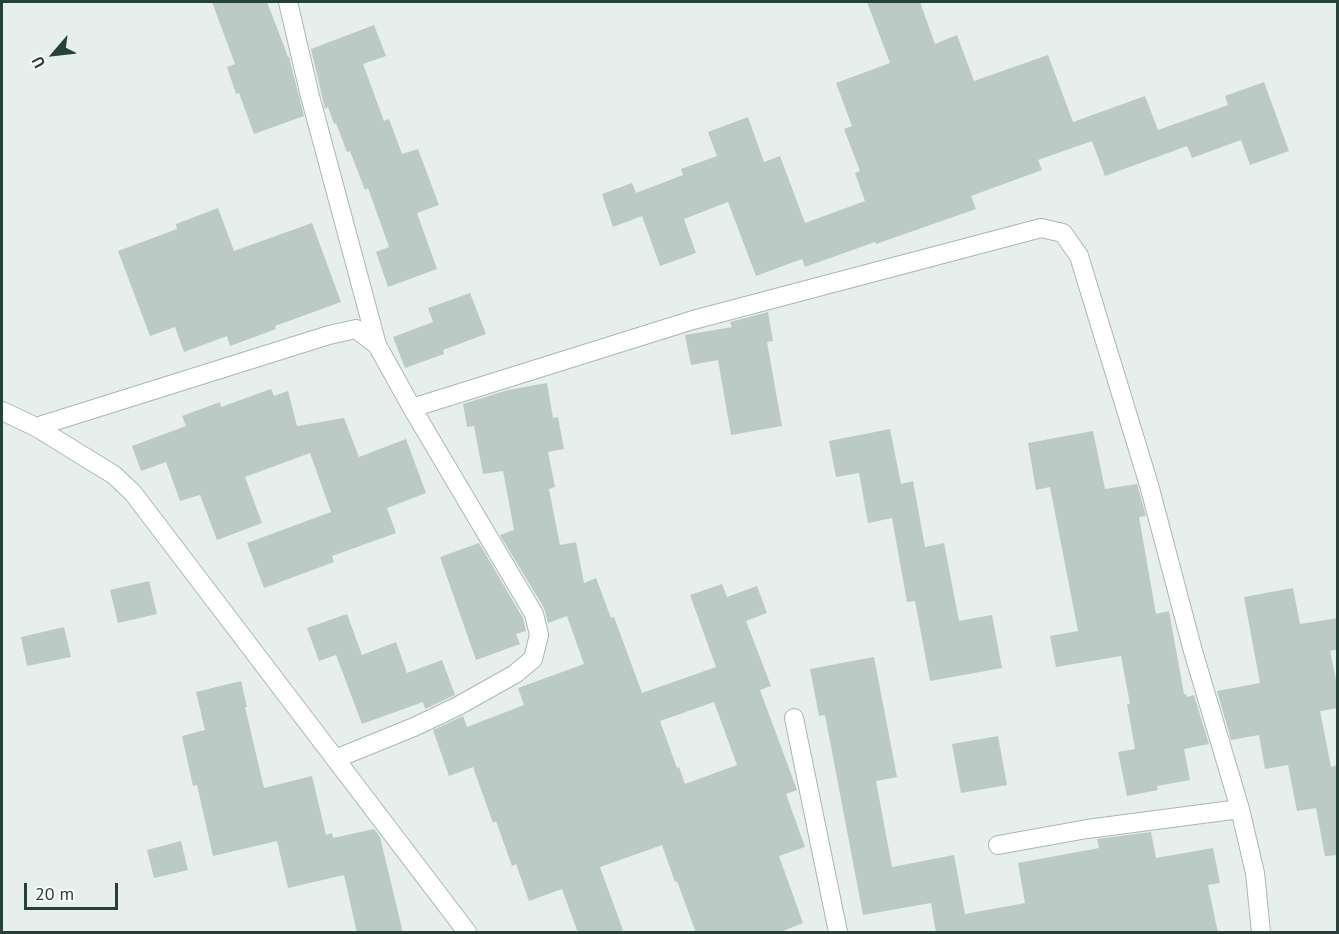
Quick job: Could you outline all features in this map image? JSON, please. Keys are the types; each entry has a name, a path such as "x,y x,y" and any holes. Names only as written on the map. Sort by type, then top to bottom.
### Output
{"street":[{"path":"288,2 310,96 377,345 534,614 539,635 533,659 515,674 414,728 335,759"},
{"path":"412,408 693,320 1041,228 1063,233 1079,256 1149,485 1193,651 1240,809 1255,873 1261,933"},
{"path":"36,427 329,335 356,329 377,345"},
{"path":"2,411 36,427 114,476 134,493 467,933"},
{"path":"794,718 838,933"},
{"path":"998,845 1087,829 1240,809"}],"building":[{"path":"212,2 267,2 289,57 304,116 254,134 227,67 235,64"},
{"path":"867,2 920,2 935,44 957,35 974,81 1048,55 1073,122 1145,96 1158,130 1228,105 1225,96 1264,82 1289,151 1250,165 1241,140 1192,158 1187,146 1105,176 1092,141 1038,160 1042,170 971,196 976,209 805,267 802,259 756,276 728,202 684,219 696,253 660,266 642,216 613,227 602,194 632,183 636,193 683,175 681,169 717,156 708,132 748,117 764,162 780,156 805,223 865,201 855,173 860,171 844,129 852,126 836,83 890,63"},
{"path":"374,25 386,56 363,64 384,121 389,119 402,154 418,149 439,205 417,213 437,269 388,287 376,252 389,247 368,188 365,190 350,151 347,152 328,107 325,109 311,49"},
{"path":"218,208 234,251 312,223 341,302 275,326 276,329 230,346 227,336 184,352 175,327 150,336 118,251 177,229 176,224"},
{"path":"470,293 486,334 443,350 444,354 405,368 393,337 433,322 428,308"},
{"path":"768,312 773,341 767,342 782,426 731,435 718,360 691,365 685,335 732,327 730,322"},
{"path":"547,383 553,418 558,417 564,449 548,452 555,487 549,489 560,545 576,542 584,583 596,578 611,618 614,617 642,693 716,667 690,595 722,584 727,597 757,586 767,613 746,621 771,686 760,690 797,790 786,794 805,847 779,856 803,923 778,933 696,933 662,845 600,867 624,933 578,933 562,889 529,901 516,864 512,866 496,821 493,823 473,767 449,776 433,730 463,716 467,727 524,705 518,688 584,664 567,616 548,623 544,608 500,535 514,530 503,471 483,474 474,426 467,427 463,404 508,390","holes":["714,702 737,765 685,784 660,721"]},
{"path":"271,389 274,396 288,391 297,426 344,418 359,457 406,439 426,493 387,508 396,533 332,556 334,562 264,588 247,543 331,512 310,453 245,477 262,523 217,540 200,495 180,501 166,462 141,471 132,446 186,426 182,416 220,402 221,407"},
{"path":"890,429 901,484 913,481 925,547 944,543 959,621 992,615 1002,668 930,681 915,601 907,602 892,518 868,523 859,473 836,477 829,441"},
{"path":"1093,431 1105,489 1137,484 1146,516 1139,517 1156,614 1169,611 1184,694 1187,697 1194,695 1209,744 1184,749 1190,780 1157,786 1158,790 1127,796 1118,752 1135,749 1121,656 1056,667 1050,636 1078,631 1050,487 1036,490 1028,443"},
{"path":"479,543 523,618 526,631 516,634 520,644 476,660 440,557"},
{"path":"149,581 157,614 118,623 110,590"},
{"path":"1293,588 1300,624 1338,618 1338,649 1330,651 1338,690 1338,708 1320,711 1331,767 1338,765 1338,855 1325,856 1316,808 1297,811 1288,765 1265,769 1259,735 1231,740 1217,691 1260,683 1244,597"},
{"path":"347,614 362,655 396,642 407,673 442,660 455,695 425,709 423,702 362,724 336,655 319,661 307,628"},
{"path":"64,627 71,657 27,666 21,637"},
{"path":"874,657 897,777 876,781 892,867 954,855 965,914 1025,903 1018,863 1099,848 1097,839 1151,832 1156,858 1213,848 1220,883 1208,885 1218,933 936,933 931,903 863,915 825,715 819,716 810,669"},
{"path":"241,681 264,788 312,776 326,835 332,833 333,838 374,829 380,837 403,933 357,933 344,875 288,888 277,841 213,856 197,785 193,786 182,736 205,730 196,692"},
{"path":"998,736 1007,785 961,793 952,744"},
{"path":"181,841 188,870 154,878 147,850"}]}
